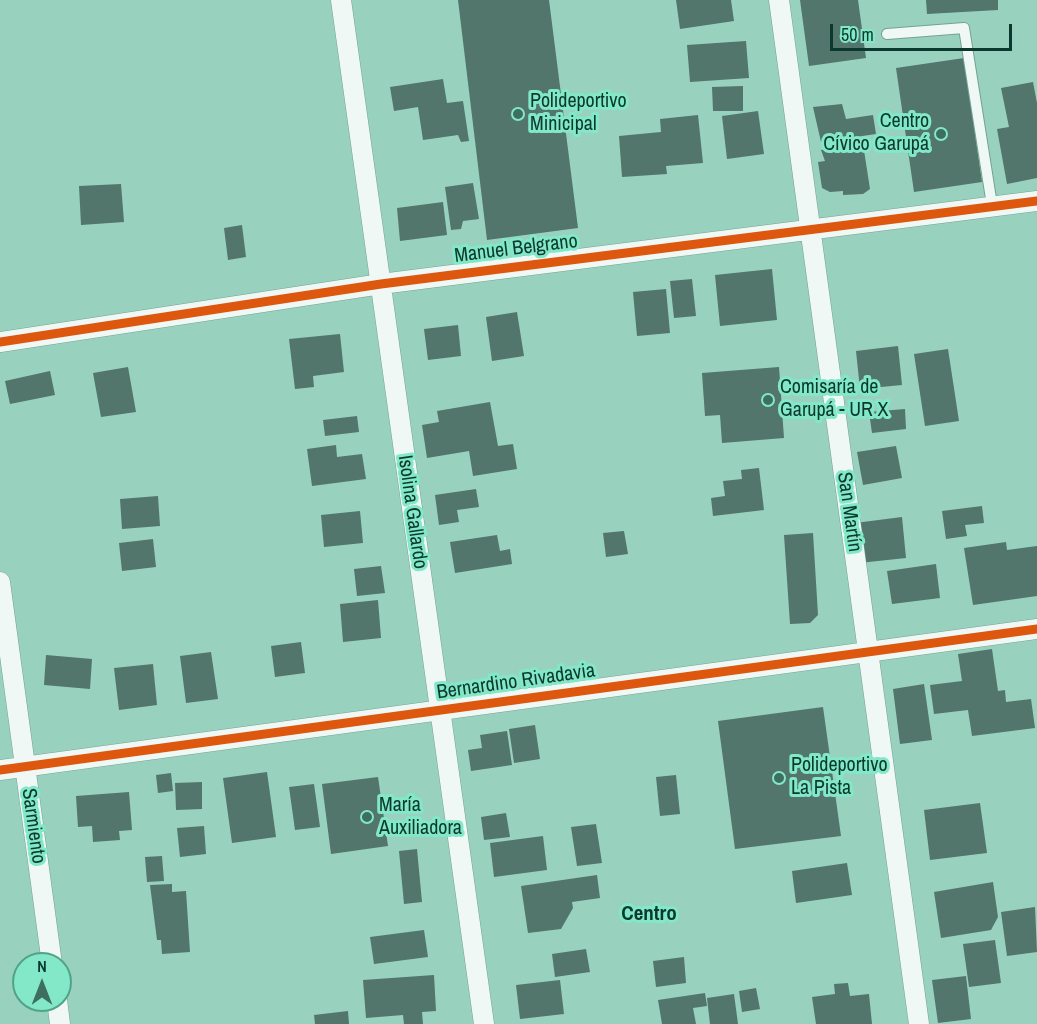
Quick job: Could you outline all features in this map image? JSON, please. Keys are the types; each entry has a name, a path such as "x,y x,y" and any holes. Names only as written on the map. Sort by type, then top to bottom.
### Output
{"street":[{"name":"Isolina Gallardo","path":"341,0 484,1024"},
{"name":"San Martín","path":"779,0 919,1024"},
{"name":"Manuel Belgrano","path":"0,342 381,284 1037,201"},
{"name":"Sarmiento","path":"0,582 50,952"},
{"name":"Bernardino Rivadavia","path":"0,770 1037,629"}],"lane":[{"path":"887,34 964,28 992,206"}],"building":[{"name":"Polideportivo Minicipal","path":"458,0 549,0 578,228 487,240"},
{"path":"676,0 731,0 734,21 680,29"},
{"path":"800,0 858,0 866,58 809,66"},
{"path":"926,0 998,0 998,10 927,14"},
{"path":"746,41 749,78 690,82 687,45"},
{"name":"Centro Cívico Garupá","path":"964,58 982,182 914,192 896,68"},
{"path":"443,79 447,103 463,101 469,141 461,142 458,135 423,140 418,107 394,111 390,87"},
{"path":"1033,82 1037,103 1037,178 1007,184 997,129 1009,127 1001,88"},
{"path":"743,86 743,111 713,111 712,87"},
{"path":"842,104 846,119 873,115 876,134 821,142 813,107"},
{"path":"758,111 764,154 727,159 722,116"},
{"path":"698,115 703,163 666,166 667,174 622,177 619,136 661,132 660,119"},
{"path":"863,144 870,189 863,194 843,195 843,191 830,192 822,188 818,162 825,161 821,150"},
{"path":"473,183 479,219 463,221 461,229 451,230 445,187"},
{"path":"121,184 124,222 81,225 79,186"},
{"path":"443,202 447,235 400,241 397,208"},
{"path":"242,225 246,257 228,260 224,228"},
{"path":"772,269 777,320 720,326 715,275"},
{"path":"692,279 696,316 674,318 670,281"},
{"path":"666,289 670,333 637,336 633,292"},
{"path":"517,312 524,356 492,361 486,317"},
{"path":"458,325 461,356 428,360 424,329"},
{"path":"340,334 344,372 313,376 314,387 295,389 289,339"},
{"path":"898,346 902,385 860,389 856,351"},
{"path":"948,349 959,421 925,426 914,354"},
{"path":"128,367 136,412 101,417 93,373"},
{"path":"779,367 784,438 722,443 720,415 705,416 702,373"},
{"path":"50,371 55,395 10,404 5,381"},
{"path":"490,402 498,446 513,444 517,469 473,476 469,451 427,458 422,425 439,422 437,411"},
{"path":"905,409 906,429 872,433 869,412"},
{"path":"357,416 359,432 325,436 323,420"},
{"path":"336,445 337,457 362,454 366,479 312,486 307,449"},
{"path":"896,446 902,478 863,485 857,452"},
{"path":"759,468 764,510 713,516 711,498 725,496 723,481 742,479 741,470"},
{"path":"476,489 479,507 457,510 459,522 439,525 435,495"},
{"path":"158,496 160,526 122,529 120,499"},
{"path":"982,506 984,523 965,525 967,536 946,539 942,511"},
{"path":"360,511 363,543 324,547 321,515"},
{"path":"902,517 906,558 859,563 855,523"},
{"path":"624,531 628,554 606,557 603,533"},
{"path":"813,533 818,615 810,623 790,624 784,535"},
{"path":"497,535 500,551 510,549 512,564 455,573 450,542"},
{"path":"153,539 156,567 122,571 119,543"},
{"path":"1006,542 1007,550 1037,546 1037,596 973,605 964,548"},
{"path":"936,564 940,598 892,604 887,571"},
{"path":"381,566 385,593 357,596 354,569"},
{"path":"378,600 381,638 343,642 340,604"},
{"path":"301,642 305,673 275,677 271,646"},
{"path":"992,649 998,691 1005,690 1006,702 1031,699 1035,728 972,736 968,710 934,714 930,685 962,681 958,654"},
{"path":"211,652 218,699 186,703 180,656"},
{"path":"46,655 92,659 90,689 44,685"},
{"path":"153,664 157,705 119,710 114,668"},
{"path":"924,684 932,740 900,744 893,689"},
{"name":"Polideportivo La Pista","path":"823,707 841,836 735,849 718,721"},
{"path":"535,725 540,759 514,763 509,729"},
{"path":"507,731 512,765 471,771 468,750 482,748 480,735"},
{"path":"267,772 276,837 232,843 223,778"},
{"path":"171,773 173,791 158,793 156,775"},
{"path":"676,775 680,814 660,816 656,777"},
{"path":"378,777 388,846 331,854 322,784"},
{"path":"202,782 202,809 176,810 175,783"},
{"path":"314,784 320,827 295,830 289,787"},
{"path":"129,792 132,830 119,831 120,840 93,842 92,826 78,827 76,796"},
{"path":"980,803 987,853 930,860 924,810"},
{"path":"506,813 510,837 484,840 481,817"},
{"path":"596,824 602,863 577,866 571,827"},
{"path":"204,826 206,854 180,857 177,828"},
{"path":"543,836 547,870 494,877 490,843"},
{"path":"417,849 422,902 404,904 399,851"},
{"path":"162,856 164,881 147,882 145,857"},
{"path":"847,863 852,895 796,903 792,871"},
{"path":"597,875 600,898 572,902 573,908 561,929 528,933 521,886"},
{"path":"993,882 998,917 991,930 941,938 934,892"},
{"path":"172,884 172,892 186,891 190,952 162,954 161,940 157,940 150,885"},
{"path":"1035,907 1037,952 1007,956 1001,912"},
{"path":"424,930 428,957 374,964 370,937"},
{"path":"995,940 1001,983 969,987 963,944"},
{"path":"586,949 590,972 555,977 552,954"},
{"path":"684,957 686,983 656,987 653,961"},
{"path":"434,975 436,1011 422,1012 423,1024 404,1024 403,1015 366,1018 363,980"},
{"path":"966,976 971,1019 938,1023 932,980"},
{"path":"560,980 564,1014 520,1019 516,985"},
{"path":"848,983 850,996 869,994 872,1024 816,1024 812,997 835,994 834,984"},
{"path":"756,988 760,1009 742,1012 739,991"},
{"path":"705,993 707,1006 693,1008 696,1024 662,1024 658,1000"},
{"path":"734,994 738,1024 710,1024 707,998"},
{"path":"348,1011 349,1024 315,1024 314,1015"}],"cycle path":[{"path":"0,342 381,284 1037,201"},
{"path":"0,770 1037,629"}],"place":[{"name":"Polideportivo Minicipal","path":"518,114"},
{"name":"Centro Cívico Garupá","path":"941,134"},
{"name":"Comisaría de Garupá - UR X","path":"768,400"},
{"name":"Polideportivo La Pista","path":"779,778"},
{"name":"María Auxiliadora","path":"367,817"}],"district":[{"name":"Centro","path":"649,914"}]}
